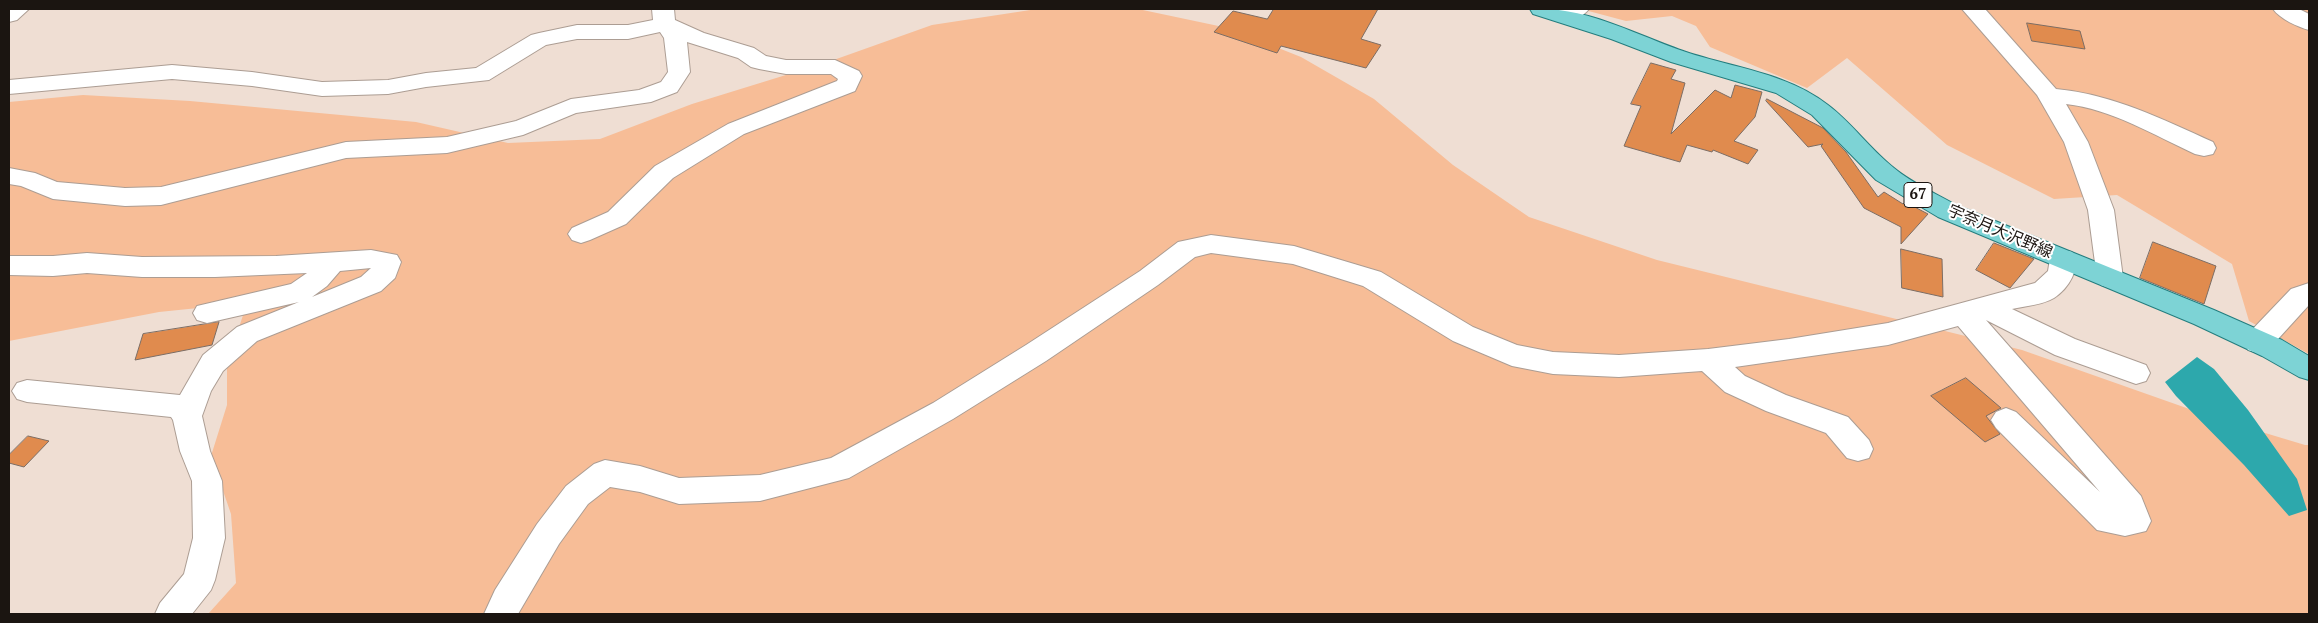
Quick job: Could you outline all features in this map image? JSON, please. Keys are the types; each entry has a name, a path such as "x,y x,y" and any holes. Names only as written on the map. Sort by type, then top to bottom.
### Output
{"main road":[{"name":"宇奈月大沢野線","path":"1561,11 1680,57 1784,88 1820,110 1885,174 1907,189 1947,211 2204,317 2258,342 2309,369"}],"street":[{"path":"9,15 18,9"},
{"path":"1973,9 2048,95 2076,142 2101,210 2110,278"},
{"path":"2284,9 2309,23"},
{"path":"9,87 172,72 252,79 322,89 388,87 426,80 481,75 540,40 577,32 641,30 664,16"},
{"path":"9,176 26,179 53,190 125,197 161,196 346,150 447,145 513,130 570,106 643,97 669,86 679,72 675,37 664,16"},
{"path":"581,234 617,218 664,172 736,129 848,86 851,76 835,67 786,67 759,62 746,53 696,38 664,16"},
{"path":"2048,95 2085,99 2136,117 2204,148"},
{"path":"501,614 507,600 548,534 577,495 605,473 640,478 679,491 760,488 838,469 943,411 1036,353 1149,278 1187,249 1211,244 1294,255 1372,279 1463,334 1512,355 1553,363 1619,366 1708,360 1789,350 1888,334 2044,291 2061,274 2063,259"},
{"path":"9,265 53,266 87,263 142,267 214,267 371,259 388,262 386,271 371,284 247,334 213,363 197,388 187,416"},
{"path":"207,313 300,292 318,279 332,262"},
{"path":"2258,342 2301,296 2309,293"},
{"path":"1974,311 2136,373"},
{"path":"1974,311 2130,505 2135,521 2125,523 2108,520 2006,420"},
{"path":"1708,360 1735,384 1776,403 1837,425 1858,449"},
{"path":"27,391 179,406 187,416 195,450 207,481 209,538 199,580 172,614"}],"shaded area":[{"path":"1037,9 1138,9 1228,28 1301,57 1374,99 1453,165 1529,217 1657,260 2022,350 2212,417 2309,445 2309,614 208,614 236,583 231,514 211,456 227,405 227,364 247,303 159,312 9,341 9,102 83,95 190,101 416,122 508,143 600,139 692,104 828,62 932,25"},
{"path":"1581,9 2309,9 2309,354 2249,321 2232,264 2117,195 2054,199 1947,145 1847,58 1807,88 1710,47 1696,26 1672,16 1626,21"}],"water":[{"path":"2197,357 2214,369 2248,410 2297,479 2307,510 2289,516 2244,465 2176,396 2165,382"}],"building":[{"path":"1274,9 1378,9 1361,39 1381,45 1366,68 1281,46 1277,53 1214,32 1233,11 1267,19"},
{"path":"2027,23 2080,31 2085,49 2032,41"},
{"path":"1651,63 1676,70 1671,79 1685,83 1671,134 1715,90 1731,98 1735,85 1762,92 1755,117 1734,141 1758,150 1748,164 1713,150 1712,152 1687,145 1680,162 1624,146 1641,106 1631,104"},
{"path":"1767,99 1823,128 1846,152 1878,197 1884,192 1903,204 1905,202 1928,214 1901,244 1901,227 1864,208 1821,146 1823,144 1808,147 1766,101"},
{"path":"2153,242 2216,266 2204,304 2140,278"},
{"path":"1994,243 2034,259 2010,288 1976,270"},
{"path":"1901,249 1942,259 1943,297 1902,288"},
{"path":"219,322 212,345 135,360 143,334"},
{"path":"1966,378 2001,408 1986,416 2000,434 1985,442 1931,396"},
{"path":"28,436 49,441 24,467 9,463 9,455"}]}
